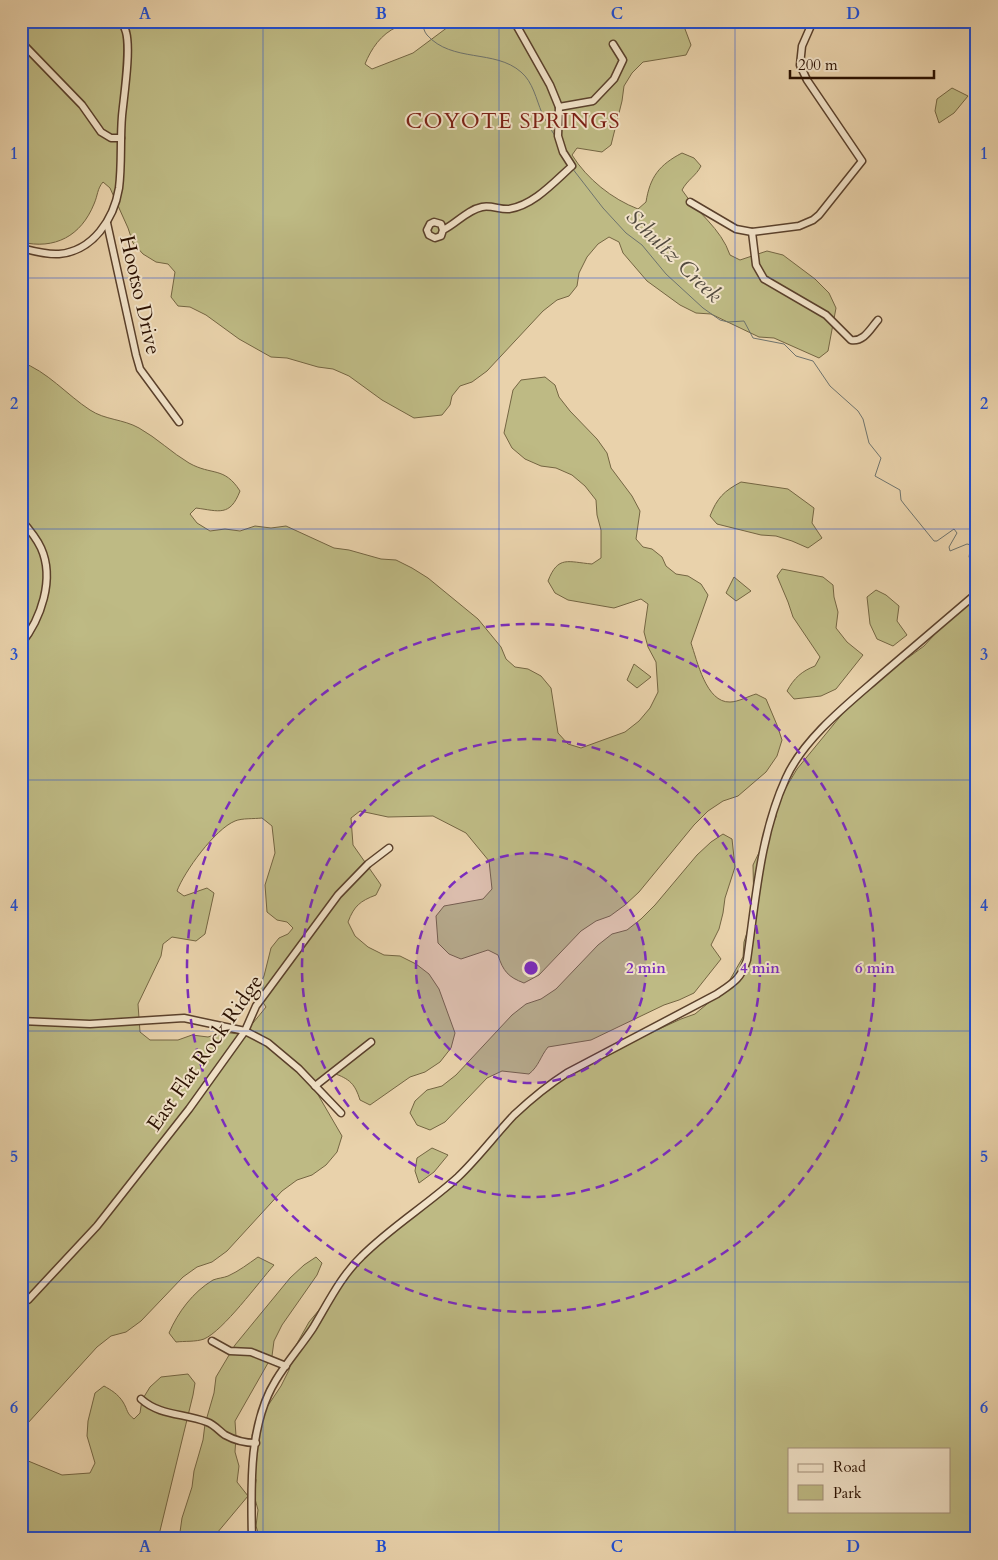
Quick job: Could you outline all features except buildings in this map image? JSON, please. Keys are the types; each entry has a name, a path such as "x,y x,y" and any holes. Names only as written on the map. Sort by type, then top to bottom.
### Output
{"street":[{"path":"21,248 59,254 74,250 90,242 107,223 115,205 119,188 127,53 126,32 121,21"},
{"path":"443,230 453,225 469,212 484,206 508,209 524,205 572,166 563,152 558,136 559,108 550,85 514,21"},
{"path":"690,202 736,229 752,232 799,226 819,215 862,161 807,80 800,65 802,46 813,21"},
{"path":"21,42 82,105 101,132 111,138 121,138"},
{"path":"559,108 593,101 614,79 623,60 613,44"},
{"name":"Hootso Drive","path":"107,223 140,369 179,422"},
{"path":"752,232 756,264 764,279 826,315 851,340 859,340 864,337 878,320"},
{"path":"21,520 32,532 42,550 46,570 45,592 36,620 21,644"},
{"path":"252,1539 251,1494 253,1453 263,1407 275,1381 311,1330 345,1276 361,1257 459,1175 515,1115 549,1085 584,1063 717,994 743,973 747,960 765,838 787,776 804,748 854,699 977,593"},
{"name":"East Flat Rock Ridge","path":"28,1300 97,1226 189,1108 245,1031 256,1006 338,895 368,864 388,848"},
{"path":"21,1021 90,1024 184,1018 245,1031 268,1042 316,1086 341,1113"},
{"path":"316,1086 371,1042"},
{"path":"212,1341 230,1351 251,1352 286,1366"},
{"path":"141,1399 148,1406 160,1411 206,1421 214,1425 225,1435 247,1443 256,1443"},
{"path":"21,1408 25,1416 22,1422"}],"green space":[{"path":"21,21 412,21 391,30 377,42 365,64 372,69 413,53 456,21 682,21 691,45 686,55 643,62 632,73 624,86 611,145 602,152 577,148 572,155 585,172 601,187 619,200 638,209 646,202 653,179 667,162 682,153 694,158 701,166 682,190 721,237 730,255 740,260 767,251 783,255 815,279 829,293 836,308 828,351 819,358 774,338 759,337 711,314 696,313 680,305 647,281 623,253 619,242 609,237 598,244 587,257 579,273 577,286 569,296 557,300 543,311 487,371 472,382 460,386 452,396 450,405 442,415 414,418 382,400 349,376 333,369 318,367 287,358 271,357 239,339 206,315 190,307 178,306 171,297 175,272 168,264 156,262 143,254 133,243 110,188 103,182 89,215 74,232 56,242 33,244 21,242"},
{"path":"952,88 968,96 954,113 939,123 935,111 937,99"},
{"path":"21,362 40,371 90,410 139,428 189,463 229,478 240,491 228,509 217,511 196,508 190,514 197,523 210,531 225,529 240,531 255,526 271,528 286,526 334,548 381,559 396,560 428,578 478,619 501,647 506,659 515,667 528,669 541,676 551,688 558,733 568,744 581,748 625,732 639,721 650,708 658,692 656,662 648,647 644,632 648,604 641,599 614,608 568,600 555,593 548,581 556,567 560,564 570,562 592,564 601,558 601,530 596,500 585,486 572,475 525,459 512,448 504,433 513,390 521,380 545,377 555,385 559,397 570,411 597,439 607,453 611,468 632,496 640,511 636,539 643,547 652,549 662,557 666,566 676,574 688,576 701,584 708,595 691,643 704,679 715,696 722,700 733,702 756,694 766,699 782,740 777,756 766,772 738,796 723,801 708,811 694,825 639,892 625,905 610,916 596,921 581,931 539,975 524,983 510,976 504,969 498,955 488,950 461,959 449,954 438,943 436,916 444,906 483,899 492,889 489,861 466,833 433,816 388,817 360,811 351,818 353,845 381,885 376,895 366,899 355,908 348,922 355,936 368,947 384,955 400,956 416,964 429,974 439,989 455,1033 451,1048 440,1062 425,1072 410,1077 370,1105 360,1100 354,1086 344,1078 333,1073 322,1080 317,1093 342,1136 337,1152 326,1165 312,1175 297,1180 282,1191 227,1251 212,1262 197,1267 183,1277 141,1321 126,1332 111,1336 97,1347 21,1429","holes":["262,818 272,826 275,853 265,885 267,912 277,920 287,922 293,928 288,934 279,938 271,948 264,976 256,992 266,1007 253,1023 238,1034 223,1032 208,1037 192,1035 178,1040 150,1040 140,1032 138,1004 161,956 163,944 172,937 196,941 205,934 214,893 207,888 184,896 177,891 186,873 218,833 235,821"]},
{"path":"741,482 788,489 814,508 812,523 822,538 808,548 776,536 761,535 717,524 710,516 715,504 726,492"},
{"path":"782,569 823,577 833,585 838,612 836,628 847,642 863,655 836,689 821,696 794,699 787,691 799,676 815,666 820,657 793,617 777,576"},
{"path":"734,577 751,591 736,601 726,593"},
{"path":"977,588 977,1539 260,1539 256,1526 258,1510 254,1495 256,1480 251,1465 252,1435 259,1419 281,1386 289,1370 291,1354 309,1322 378,1239 450,1186 520,1105 534,1095 549,1090 592,1058 695,1014 724,990 743,957 744,942 754,910 753,865 776,817 778,801 797,769 866,685 894,661 909,657 924,646"},
{"path":"876,590 886,595 899,606 897,621 907,635 893,646 877,639 870,624 867,597"},
{"path":"634,664 651,677 637,688 627,680"},
{"path":"723,834 732,839 735,867 725,898 719,929 711,945 721,959 694,993 664,1005 591,1040 548,1047 529,1074 502,1071 487,1078 445,1122 430,1130 417,1125 410,1113 415,1101 427,1090 442,1086 456,1075 512,1015 526,1004 541,999 556,989 598,945 612,934 627,930 641,919 697,855"},
{"path":"432,1148 448,1155 434,1172 419,1183 415,1171 417,1158"},
{"path":"258,1257 274,1265 231,1317 204,1339 176,1342 169,1333 182,1310 199,1290 213,1280 232,1274"},
{"path":"316,1257 322,1263 317,1275 282,1325 274,1341 272,1356 235,1421 235,1452 239,1466 237,1482 248,1496 212,1539 179,1539 182,1518 192,1487 216,1377 235,1345 290,1278"},
{"path":"188,1374 195,1383 193,1395 158,1539 21,1539 21,1458 62,1475 90,1473 95,1463 87,1436 88,1421 95,1393 104,1386 117,1394 128,1413 134,1419 140,1413 142,1400 150,1387 161,1377"}],"waterway":[{"name":"Schultz Creek","path":"421,21 426,34 437,44 461,53 499,60 521,72 531,86 542,113 555,136"},
{"name":"Schultz Creek","path":"572,168 603,208 626,233 642,245 666,274 703,308 720,320 728,322 744,321 753,338 784,344 796,356 813,361 830,386 858,411 863,419 869,443 881,458 875,476 900,490 901,500 934,541 937,541 954,529 957,533 949,547 950,551 967,544 971,545 969,557 977,568"}],"district":[{"name":"COYOTE SPRINGS","path":"513,121"}]}
